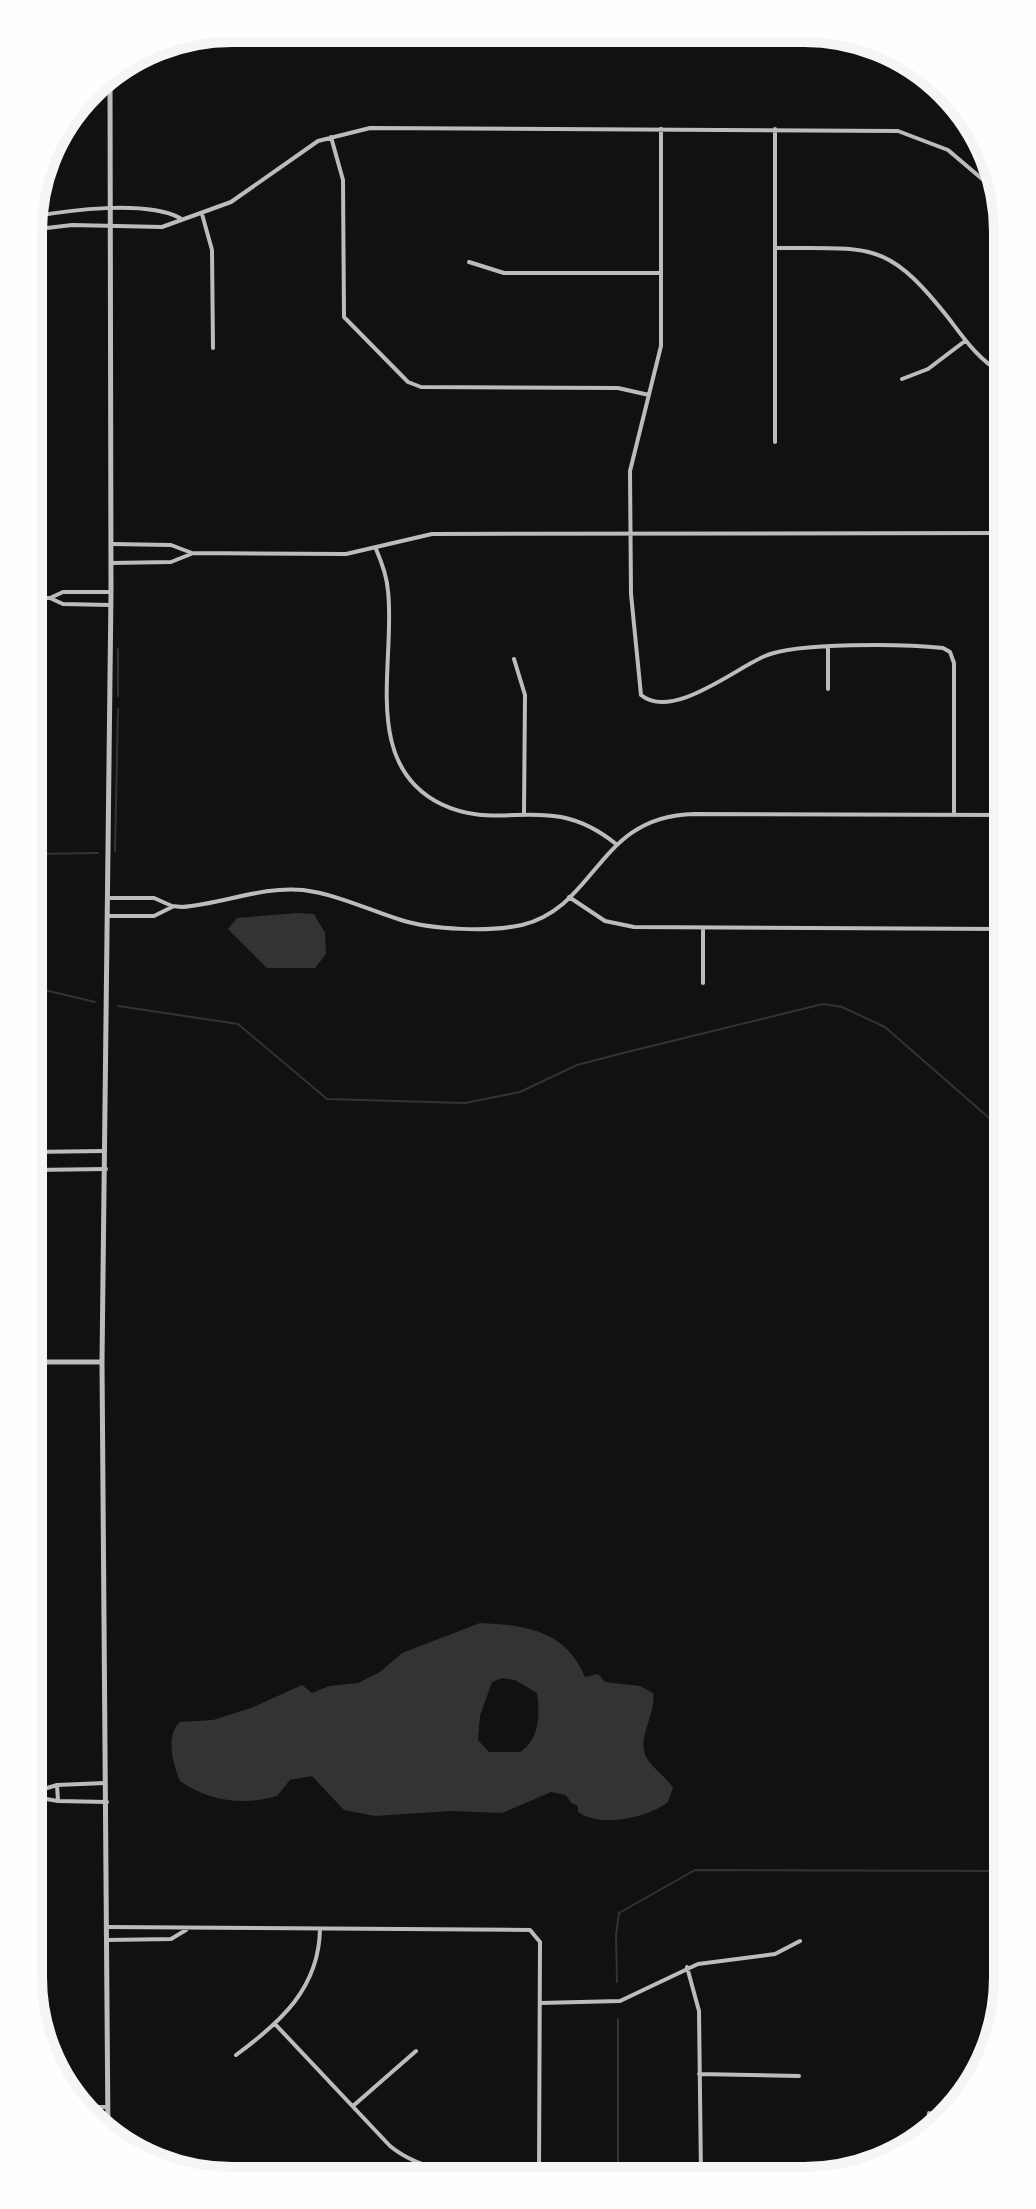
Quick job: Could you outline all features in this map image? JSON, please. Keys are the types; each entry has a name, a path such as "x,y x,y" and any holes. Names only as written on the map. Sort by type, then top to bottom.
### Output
{"street":[{"path":"108,2120 108,1802 102,1362 107,1151 112,544 110,87"},
{"path":"42,229 72,225 157,227 202,214 231,202 299,153 330,136 380,127 878,130 919,136 948,150 988,184"},
{"path":"661,129 661,346 631,460 632,606 638,690 643,698 690,696 773,653 793,648 937,648 950,652 954,663 954,815"},
{"path":"775,129 775,442"},
{"path":"330,136 343,180 345,322 416,387 607,387 649,395"},
{"path":"43,216 157,209 180,218"},
{"path":"202,214 212,250 213,348"},
{"path":"775,248 859,249 891,259 918,281 966,340 994,366"},
{"path":"469,262 504,273 661,273"},
{"path":"902,379 928,369 966,340"},
{"path":"112,544 171,545 192,553 346,554 432,534 994,533"},
{"path":"376,549 389,597 389,733 394,752 409,779 433,799 459,810 579,819 616,844"},
{"path":"111,563 171,562 192,553"},
{"path":"42,598 63,592 111,592"},
{"path":"50,598 63,604 111,606"},
{"path":"828,647 828,689"},
{"path":"514,659 525,695 524,813"},
{"path":"108,916 154,916 172,906 304,890 416,924 499,927 533,921 569,897 616,844 651,820 681,814 994,815"},
{"path":"569,897 614,924 703,928 994,929"},
{"path":"109,898 154,898 172,906"},
{"path":"703,928 703,983"},
{"path":"42,1152 107,1151"},
{"path":"42,1170 106,1169"},
{"path":"42,1362 102,1362"},
{"path":"42,1791 57,1785 107,1783"},
{"path":"57,1785 58,1801"},
{"path":"42,1796 58,1801 108,1802"},
{"path":"107,1927 524,1929 533,1932 540,1942 539,2167"},
{"path":"107,1940 171,1939 188,1929"},
{"path":"236,2055 275,2024 304,1992 318,1958 320,1929"},
{"path":"540,2003 620,2001 687,1967 720,1959 775,1954 800,1941"},
{"path":"687,1967 698,2003 701,2167"},
{"path":"275,2024 390,2146 421,2165 431,2167"},
{"path":"353,2106 416,2051"},
{"path":"699,2074 799,2076"},
{"path":"94,2107 108,2107"},
{"path":"928,2121 929,2113"}],"shaded area":[{"path":"314,914 325,933 326,954 315,968 267,968 228,929 237,918"},
{"path":"480,1623 513,1626 556,1640 567,1649 585,1677 598,1674 605,1682 640,1686 653,1693 652,1710 644,1736 644,1752 673,1788 668,1802 648,1813 624,1819 599,1819 578,1812 578,1806 571,1803 566,1795 551,1792 502,1813 450,1811 375,1816 344,1810 312,1776 290,1780 277,1796 251,1801 214,1797 180,1781 173,1759 172,1742 175,1728 180,1722 213,1720 251,1708 302,1685 312,1693 329,1686 358,1683 380,1672 402,1653","holes":["502,1678 515,1680 537,1693 535,1733 520,1752 489,1752 478,1740 480,1716 492,1682"]}],"waterway":[{"path":"118,649 118,696"},
{"path":"115,851 118,709"},
{"path":"42,854 98,853"},
{"path":"42,989 95,1002"},
{"path":"118,1006 238,1024 327,1099 465,1103 520,1092 577,1065 823,1004 842,1007 885,1027 994,1122"},
{"path":"617,1982 619,1913 695,1870 994,1871"},
{"path":"618,2019 618,2167"}]}
